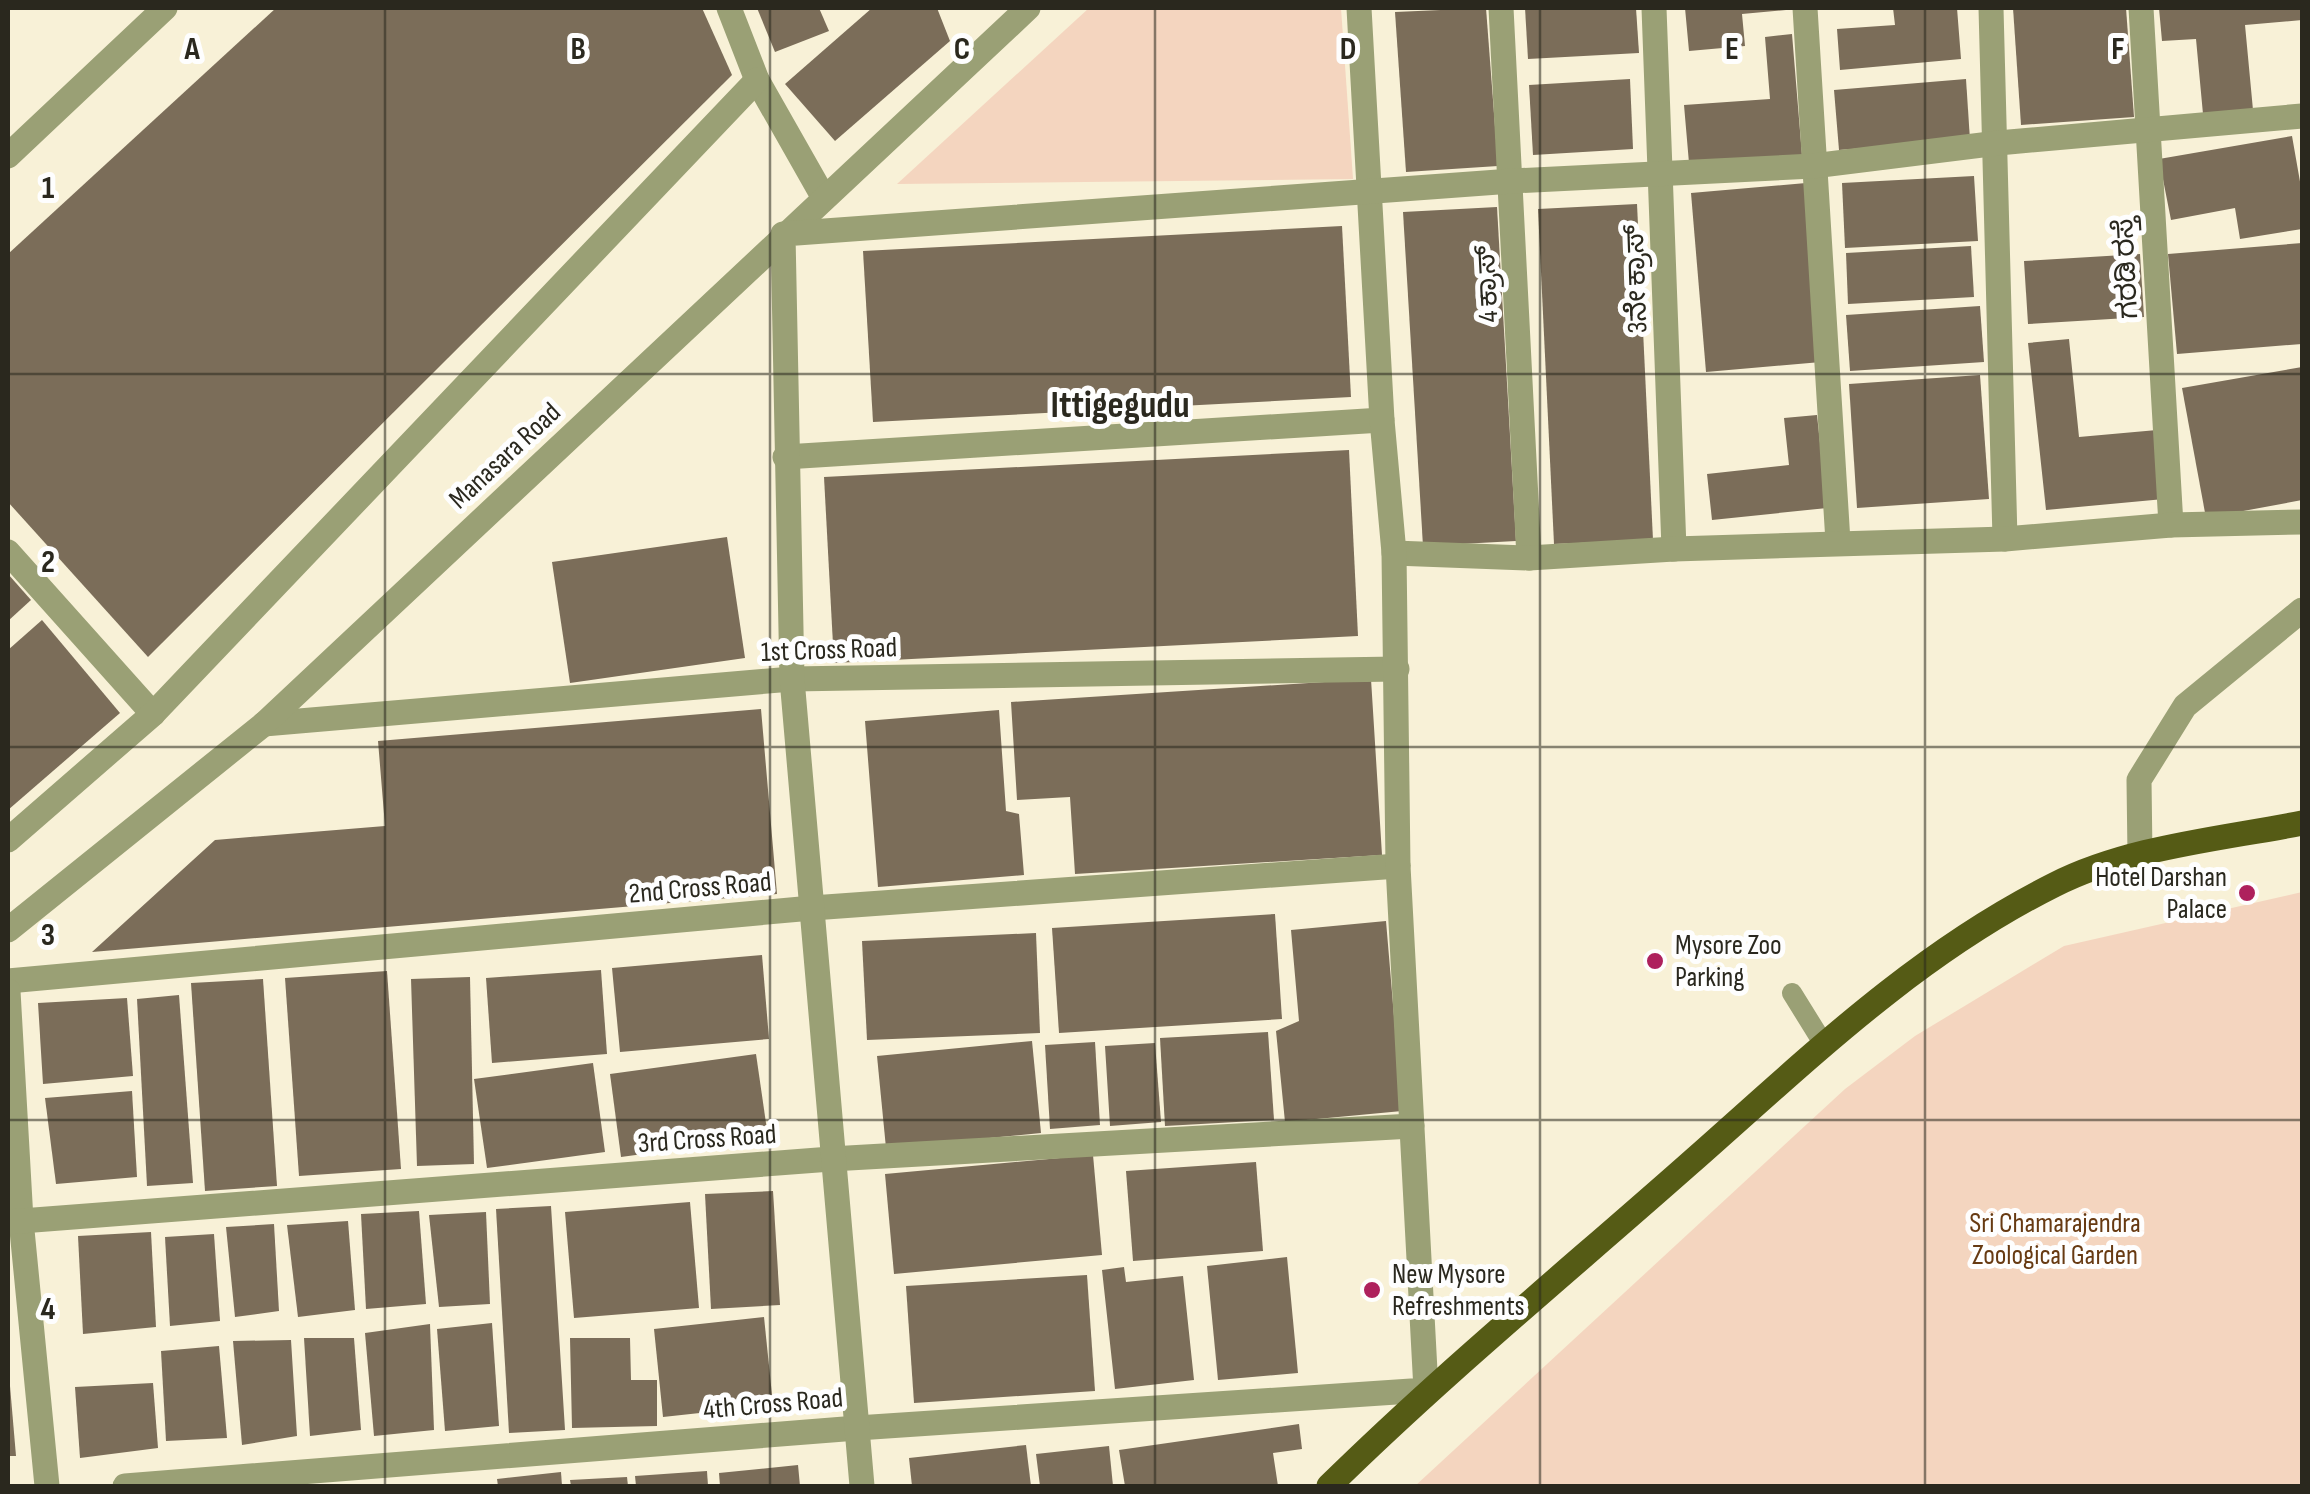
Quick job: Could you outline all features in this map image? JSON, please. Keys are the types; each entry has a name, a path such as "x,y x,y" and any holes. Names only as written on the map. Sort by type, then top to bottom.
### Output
{"main road":[{"path":"1329,1486 1426,1390 1864,1006 1972,932 2057,883 2140,856 2302,823"}],"street":[{"path":"8,156 164,8"},
{"path":"728,8 757,80 824,198"},
{"name":"Manasara Road","path":"8,930 264,724 1028,8"},
{"path":"1359,8 1382,420 1394,554 1398,866 1426,1390"},
{"name":"4 ಕ್ರಾಸ್","path":"1501,8 1529,558"},
{"name":"3ನೆೇ ಕ್ರಾಸ್","path":"1654,8 1674,548"},
{"path":"1804,8 1838,542"},
{"path":"1992,8 2005,539"},
{"name":"ಗರಡಿ ರಸ್ತೆ","path":"2140,8 2171,524"},
{"path":"8,840 153,714 757,80"},
{"path":"862,1486 792,679 783,234 1512,180 1813,166 1998,143 2148,134 2302,116"},
{"path":"786,456 1382,420"},
{"path":"1394,554 1529,558 1674,548 2005,539 2171,524 2302,522"},
{"path":"8,552 153,714"},
{"path":"2140,856 2139,780 2185,706 2302,610"},
{"name":"1st Cross Road","path":"264,724 792,679 1397,668"},
{"name":"2nd Cross Road","path":"8,982 812,908 1398,866"},
{"path":"8,991 14,1221 46,1486"},
{"name":"3rd Cross Road","path":"14,1221 831,1159 1412,1126"},
{"name":"4th Cross Road","path":"125,1486 857,1428 1426,1390"}],"lane":[{"path":"1792,992 1823,1043"}],"green space":[{"path":"1089,8 1341,8 1353,179 897,184"},
{"name":"Sri Chamarajendra Zoological Garden","path":"2302,892 2302,1486 1415,1486 1845,1089 1915,1036 2064,946"}],"building":[{"path":"276,8 702,8 732,75 148,657 8,502 8,254"},
{"path":"757,8 819,8 829,31 775,52"},
{"path":"872,8 937,8 950,41 835,141 785,84"},
{"path":"1486,8 1498,166 1406,172 1395,12"},
{"path":"1525,8 1636,8 1639,53 1528,59"},
{"path":"1685,8 1786,10 1742,14 1745,46 1689,51"},
{"path":"1893,8 1957,8 1961,59 1840,70 1837,29 1895,25"},
{"path":"2013,8 2126,8 2134,117 2021,125"},
{"path":"2159,8 2302,8 2302,20 2245,25 2253,110 2203,114 2196,39 2162,41"},
{"path":"1792,34 1802,155 1689,163 1684,105 1770,99 1765,37"},
{"path":"1630,79 1633,149 1533,155 1529,85"},
{"path":"1966,79 1970,140 1839,150 1834,90"},
{"path":"2292,136 2302,193 2302,229 2240,239 2235,208 2171,220 2159,159"},
{"path":"1974,176 1978,241 1845,248 1842,183"},
{"path":"1806,183 1821,362 1706,372 1691,193"},
{"path":"1637,204 1653,540 1554,544 1538,209"},
{"path":"1497,207 1516,541 1423,546 1403,212"},
{"path":"1342,226 1351,397 873,422 863,251"},
{"path":"2302,243 2302,344 2177,354 2168,254"},
{"path":"1971,246 1974,297 1848,304 1846,253"},
{"path":"2140,254 2144,317 2028,324 2024,261"},
{"path":"1980,306 1984,362 1850,371 1846,315"},
{"path":"2069,339 2079,437 2157,430 2164,499 2046,510 2028,343"},
{"path":"2302,367 2302,500 2206,518 2182,388"},
{"path":"1980,375 1989,499 1857,508 1849,384"},
{"path":"1817,415 1827,508 1712,520 1707,474 1789,465 1784,418"},
{"path":"1349,450 1358,636 834,663 824,477"},
{"path":"727,537 745,658 570,683 552,562"},
{"path":"8,574 31,600 8,621"},
{"path":"42,620 120,713 8,810 8,650"},
{"path":"1371,679 1382,855 1075,874 1070,797 1017,800 1011,702"},
{"path":"761,709 777,894 92,952 215,840 385,826 378,741"},
{"path":"999,710 1006,811 1019,814 1024,875 878,887 865,721"},
{"path":"1275,914 1282,1019 1059,1033 1052,928"},
{"path":"1386,921 1402,1111 1285,1122 1276,1031 1299,1021 1291,930"},
{"path":"1036,933 1040,1033 867,1040 862,941"},
{"path":"762,955 769,1039 620,1052 612,968"},
{"path":"601,970 607,1054 492,1063 486,978"},
{"path":"387,971 401,1169 299,1176 285,978"},
{"path":"470,977 474,1164 417,1166 411,979"},
{"path":"263,979 277,1186 205,1191 191,983"},
{"path":"179,995 193,1183 147,1186 137,999"},
{"path":"127,998 133,1076 43,1084 38,1003"},
{"path":"1268,1032 1274,1120 1165,1126 1160,1038"},
{"path":"1032,1041 1041,1133 886,1148 877,1056"},
{"path":"1095,1042 1100,1125 1050,1129 1045,1045"},
{"path":"1155,1043 1161,1122 1110,1126 1105,1046"},
{"path":"756,1054 768,1137 621,1157 610,1074"},
{"path":"593,1063 605,1152 487,1168 474,1079"},
{"path":"132,1091 137,1177 56,1184 45,1098"},
{"path":"1093,1155 1102,1255 894,1274 885,1174"},
{"path":"1256,1162 1263,1251 1133,1261 1126,1171"},
{"path":"773,1191 780,1305 711,1309 705,1194"},
{"path":"690,1202 699,1308 574,1318 565,1212"},
{"path":"551,1206 565,1430 509,1433 496,1209"},
{"path":"419,1211 426,1304 366,1309 361,1214"},
{"path":"486,1212 490,1304 439,1307 429,1215"},
{"path":"348,1221 355,1310 298,1317 287,1225"},
{"path":"274,1224 279,1311 235,1317 226,1227"},
{"path":"151,1232 156,1327 83,1334 78,1236"},
{"path":"214,1234 220,1321 170,1326 165,1237"},
{"path":"1287,1257 1298,1373 1218,1380 1207,1266"},
{"path":"1124,1267 1126,1282 1183,1276 1194,1380 1115,1389 1102,1270"},
{"path":"1087,1275 1095,1391 914,1403 906,1286"},
{"path":"764,1317 773,1405 663,1417 654,1329"},
{"path":"492,1323 499,1426 445,1431 437,1329"},
{"path":"430,1324 434,1430 374,1436 365,1333"},
{"path":"304,1338 354,1338 361,1430 310,1436"},
{"path":"570,1338 630,1338 631,1380 657,1380 657,1426 572,1428"},
{"path":"291,1340 297,1436 242,1445 233,1341"},
{"path":"219,1346 227,1438 166,1441 161,1351"},
{"path":"153,1383 158,1448 80,1458 75,1387"},
{"path":"10,1386 16,1456 8,1456"},
{"path":"1299,1424 1302,1449 1273,1453 1278,1486 1125,1486 1119,1450"},
{"path":"1026,1445 1031,1486 912,1486 909,1458"},
{"path":"1109,1446 1113,1486 1040,1486 1036,1454"},
{"path":"798,1465 800,1486 720,1486 719,1473"},
{"path":"707,1471 708,1486 636,1486 635,1476"},
{"path":"561,1472 562,1486 498,1486 497,1479"},
{"path":"627,1477 628,1486 571,1486 570,1480"}],"place":[{"name":"Hotel Darshan Palace","path":"2247,893"},
{"name":"Mysore Zoo Parking","path":"1655,961"},
{"name":"New Mysore Refreshments","path":"1372,1290"}],"district":[{"name":"Ittigegudu","path":"1120,405"}]}
